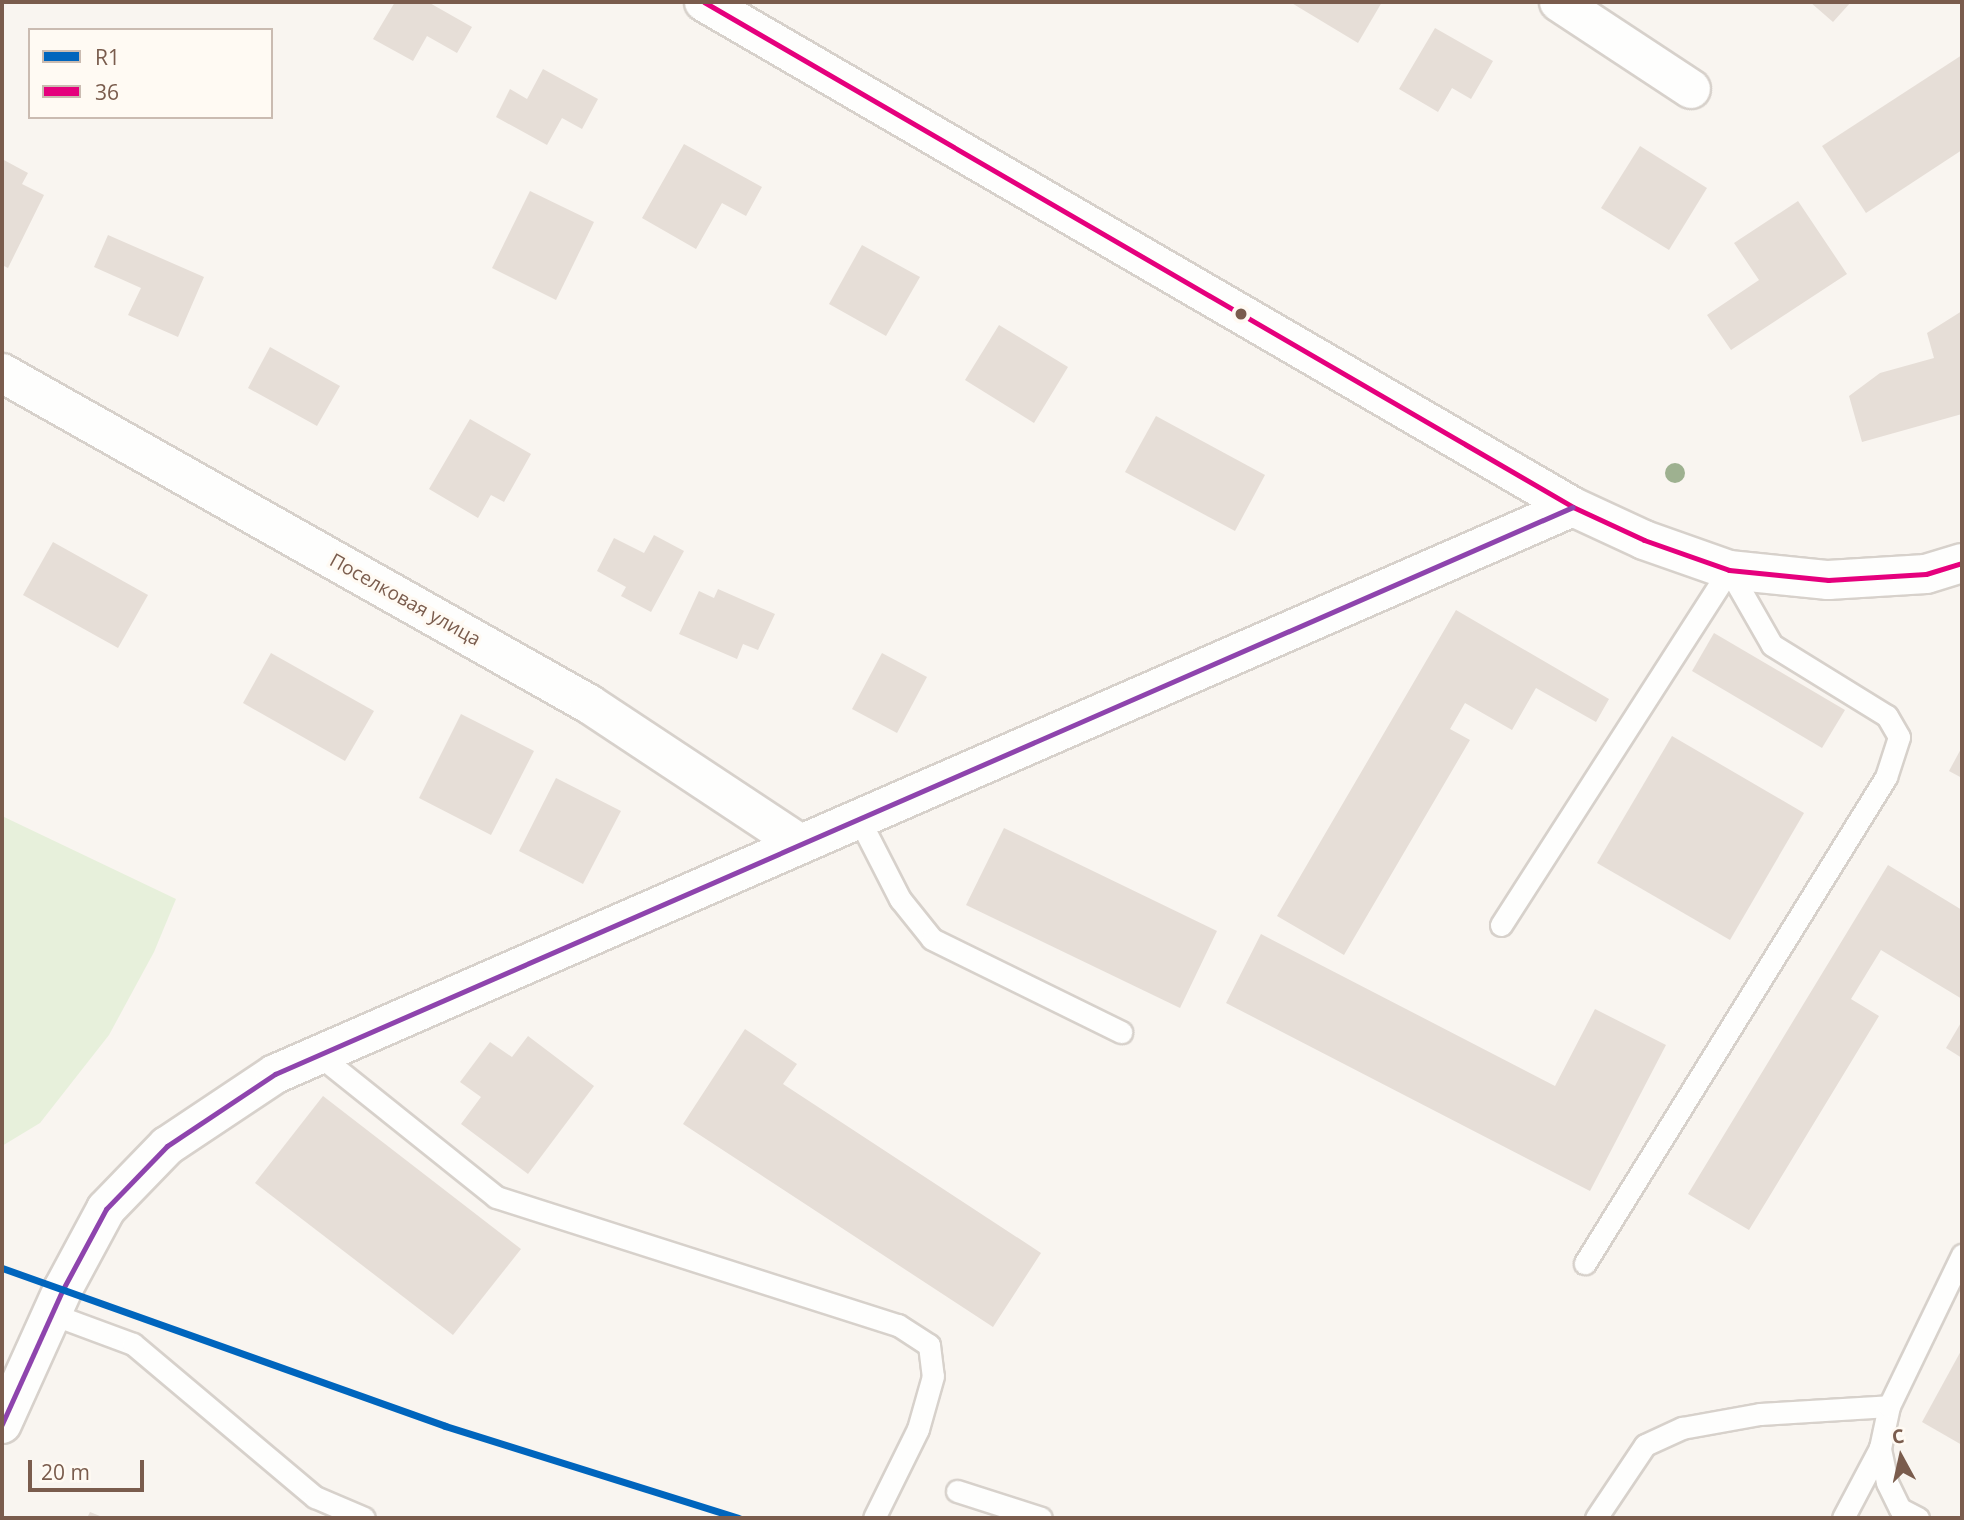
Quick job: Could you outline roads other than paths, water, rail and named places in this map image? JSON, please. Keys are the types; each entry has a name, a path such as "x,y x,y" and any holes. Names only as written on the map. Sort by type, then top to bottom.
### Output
{"street":[{"path":"704,2 1573,507 1644,540 1729,570 1828,580 1926,573 1962,563"},
{"path":"1559,2 1691,89"},
{"name":"Поселковая улица","path":"2,373 589,704 799,843"},
{"path":"2,1424 52,1314 106,1209 167,1146 275,1074 799,843 860,821 1573,507"}],"lane":[{"path":"1501,925 1729,570 1772,645 1886,716 1899,737 1886,777 1585,1263"},
{"path":"860,821 901,899 932,939 1121,1032"},
{"path":"319,1055 496,1198 898,1325 929,1345 933,1376 918,1429 874,1518"},
{"path":"1843,1518 1880,1448 1889,1406 1962,1255"},
{"path":"52,1314 133,1344 314,1497 364,1518"},
{"path":"1595,1518 1645,1445 1682,1428 1760,1414 1889,1406"},
{"path":"1880,1448 1887,1482 1900,1509 1918,1518"},
{"path":"957,1491 1041,1518"}]}
